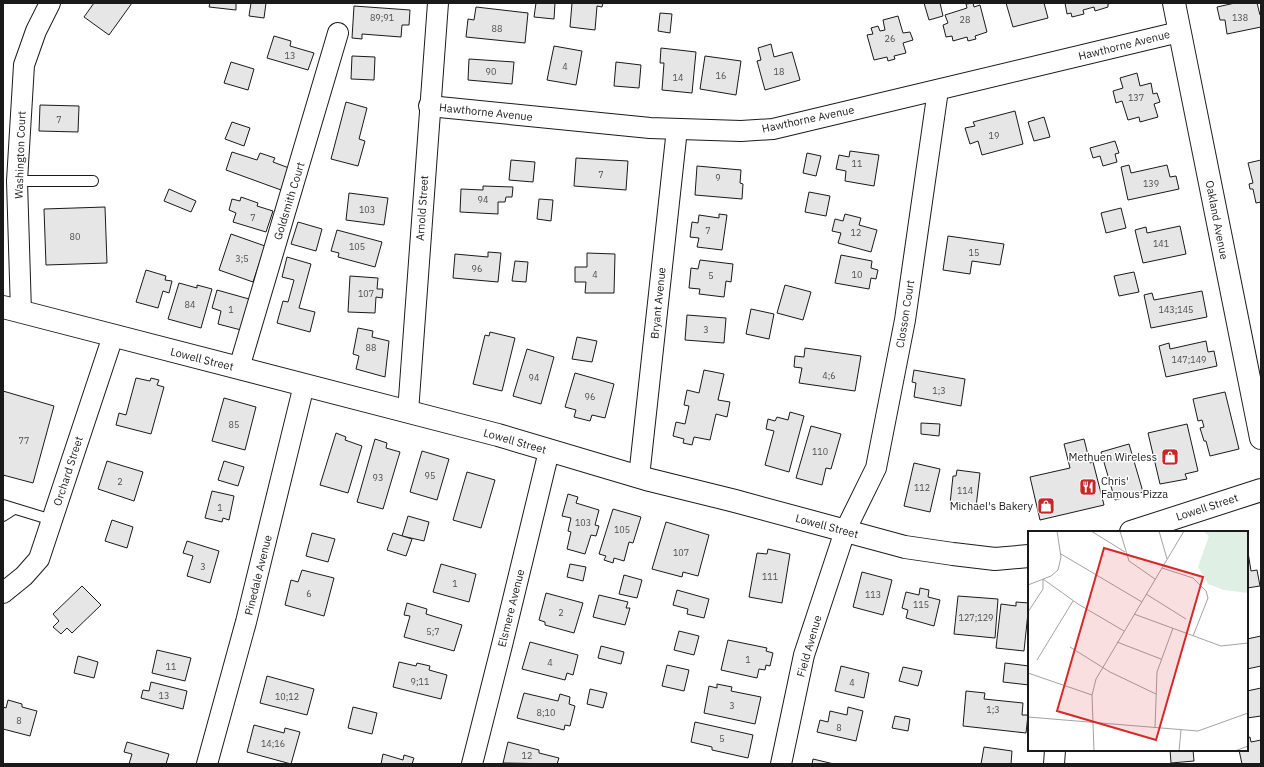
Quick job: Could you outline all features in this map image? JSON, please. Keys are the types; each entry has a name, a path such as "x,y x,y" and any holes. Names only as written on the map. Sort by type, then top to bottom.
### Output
{"main road":[{"name":"Oakland Avenue","path":"1174,3 1256,389 1261,438"},
{"name":"Lowell Street","path":"12,309 408,412 498,436 639,478 735,501 905,547 995,559 1028,556"},
{"name":"Lowell Street","path":"1134,531 1261,490"}],"street":[{"name":"Washington Court","path":"12,309 17,181 24,65 36,31 50,3"},
{"name":"Arnold Street","path":"408,412 429,106 438,3"},
{"name":"Hawthorne Avenue","path":"429,106 650,128 741,132 772,129 1180,32"},
{"name":"Goldsmith Court","path":"239,368 338,33"},
{"name":"Closson Court","path":"845,531 876,468 905,320 938,90"},
{"name":"Bryant Avenue","path":"639,478 677,129"},
{"name":"Orchard Street","path":"3,592 24,576 39,559 113,336"},
{"name":"Pinedale Avenue","path":"207,764 246,622 304,385"},
{"name":"Elsmere Avenue","path":"472,764 549,451"},
{"name":"Field Avenue","path":"781,764 804,655 845,531"},
{"path":"1054,764 1055,751"}],"lane":[{"path":"17,181 93,181"},
{"path":"3,505 52,520"},
{"path":"3,516 14,509"}],"building":[{"path":"94,3 132,3 109,35 84,17"},
{"path":"210,3 236,3 236,10 209,7"},
{"path":"251,3 266,3 264,18 249,16"},
{"path":"536,3 555,3 554,19 534,17"},
{"path":"572,3 603,3 602,7 597,6 595,30 570,27"},
{"path":"924,3 940,3 943,16 929,20"},
{"path":"973,3 974,7 980,5 987,32 975,36 976,39 968,41 967,37 953,41 952,36 946,37 943,25 948,23 945,15 967,8 966,4"},
{"path":"1006,3 1044,3 1048,18 1013,27"},
{"path":"1065,3 1112,3 1108,4 1108,7 1095,11 1094,7 1083,10 1084,14 1072,17 1071,13 1067,14"},
{"path":"1235,3 1257,3 1260,15 1261,14 1261,27 1227,34 1225,20 1220,20 1217,7"},
{"path":"354,6 410,10 409,25 402,25 401,37 362,34 362,39 352,38"},
{"path":"476,7 528,13 525,43 466,37 468,19 474,20"},
{"path":"660,13 672,14 670,33 658,31"},
{"path":"898,16 903,33 910,32 913,40 903,43 906,53 894,56 895,59 888,61 887,57 874,60 867,35 873,34 871,28 878,26 880,31 885,30 883,20"},
{"path":"274,36 291,41 290,46 314,53 308,70 267,58"},
{"path":"771,44 774,57 792,52 800,80 765,90 757,61 761,60 758,48"},
{"path":"554,46 582,51 576,85 547,80"},
{"path":"661,48 696,52 692,93 662,90 664,63 660,63"},
{"path":"352,56 375,57 374,80 351,79"},
{"path":"705,56 741,61 736,95 700,89"},
{"path":"469,59 514,62 512,84 468,80"},
{"path":"231,62 254,69 248,90 224,83"},
{"path":"616,62 641,65 639,88 614,86"},
{"path":"1137,73 1140,86 1151,83 1153,94 1157,93 1160,102 1154,104 1158,117 1140,122 1139,117 1128,120 1122,101 1116,103 1113,91 1123,88 1120,78"},
{"path":"346,102 367,108 359,139 365,141 358,166 331,159"},
{"path":"40,105 79,106 78,132 39,131"},
{"path":"1015,111 1023,144 982,155 978,141 970,144 965,128 975,126 973,122"},
{"path":"1044,117 1050,137 1034,141 1028,122"},
{"path":"232,122 250,128 244,146 225,139"},
{"path":"1115,141 1119,153 1115,154 1117,162 1103,166 1100,156 1093,158 1090,148"},
{"path":"850,151 879,155 874,186 845,181 846,171 836,169 839,155 849,157"},
{"path":"232,152 257,160 260,153 275,158 273,162 289,168 281,190 226,170"},
{"path":"807,153 821,156 816,176 803,173"},
{"path":"576,158 628,161 626,190 574,186"},
{"path":"511,160 535,162 533,182 509,180"},
{"path":"1261,160 1261,202 1256,203 1253,189 1250,189 1249,184 1253,183 1248,163"},
{"path":"1129,165 1131,173 1167,165 1170,177 1176,176 1179,189 1128,200 1121,167"},
{"path":"697,166 741,170 740,183 743,184 742,199 695,195"},
{"path":"483,186 513,187 512,197 506,197 505,202 498,202 498,214 460,212 461,189 483,190"},
{"path":"169,189 196,201 191,212 164,201"},
{"path":"809,192 830,196 826,216 805,212"},
{"path":"349,193 388,198 384,225 346,220"},
{"path":"241,197 258,203 257,206 273,211 266,232 233,222 236,213 229,210 232,199 240,201"},
{"path":"539,199 553,200 551,221 537,219"},
{"path":"105,207 107,263 46,265 44,209"},
{"path":"1121,208 1126,228 1106,233 1101,213"},
{"path":"719,214 727,215 722,250 697,247 699,238 690,237 692,222 698,223 699,215 719,218"},
{"path":"845,214 861,218 859,225 877,230 871,252 838,243 841,233 832,231 835,219 843,221"},
{"path":"298,222 322,229 316,251 291,244"},
{"path":"1180,226 1186,254 1143,263 1135,230 1146,227 1147,233"},
{"path":"337,230 382,242 375,267 338,257 339,253 331,251"},
{"path":"231,234 265,246 253,282 219,270"},
{"path":"948,236 1004,244 1000,265 972,261 970,274 943,270"},
{"path":"488,252 501,253 498,282 453,278 455,254 488,257"},
{"path":"587,253 615,254 614,293 585,293 586,282 575,282 575,267 587,267"},
{"path":"841,255 872,261 871,268 878,270 876,279 871,278 869,289 835,283"},
{"path":"287,257 311,264 299,308 315,312 310,332 277,323 283,301 288,302 294,280 282,277"},
{"path":"700,260 733,264 731,282 726,281 724,297 699,294 700,289 689,288 691,268 698,269"},
{"path":"515,261 528,262 526,282 512,281"},
{"path":"146,270 166,276 165,280 172,281 169,293 163,291 158,308 136,302"},
{"path":"1134,272 1139,292 1119,296 1114,276"},
{"path":"350,276 378,278 377,289 383,289 382,298 376,297 375,313 348,312"},
{"path":"179,283 197,288 197,285 212,289 201,328 168,319"},
{"path":"785,285 811,292 803,320 777,313"},
{"path":"217,290 249,299 241,330 218,324 221,311 212,308"},
{"path":"1202,291 1207,317 1151,328 1144,295 1152,293 1154,300"},
{"path":"751,309 774,314 769,339 746,334"},
{"path":"687,315 726,318 724,343 685,340"},
{"path":"358,328 373,331 372,337 389,341 385,377 356,369 359,356 353,354"},
{"path":"490,332 515,338 502,391 473,384 485,335 489,336"},
{"path":"577,337 597,341 592,362 572,359"},
{"path":"1206,341 1208,352 1214,351 1217,366 1166,377 1159,346 1169,343 1170,349"},
{"path":"805,348 861,356 855,391 799,383 802,368 794,367 795,356 804,357"},
{"path":"527,349 554,357 541,404 513,396"},
{"path":"704,370 724,374 718,400 730,402 727,417 716,414 710,440 694,437 692,445 683,443 684,439 673,436 676,422 685,424 689,406 684,405 687,390 699,393"},
{"path":"914,370 965,379 961,406 914,397 916,383 912,382"},
{"path":"575,373 614,384 605,418 592,415 590,421 574,417 576,410 565,407"},
{"path":"136,378 150,381 151,378 159,380 157,385 164,387 151,434 116,425 119,413 126,415"},
{"path":"3,391 54,406 33,483 3,475"},
{"path":"1225,392 1239,449 1210,456 1206,441 1204,441 1200,428 1204,427 1202,420 1198,421 1193,399"},
{"path":"224,398 256,407 245,450 212,441"},
{"path":"790,412 804,416 789,472 765,465 774,431 766,429 768,419 775,421 777,417 788,420"},
{"path":"921,423 940,424 939,436 921,434"},
{"path":"1187,424 1198,471 1185,474 1187,479 1160,484 1148,433"},
{"path":"811,426 841,434 831,469 826,468 822,485 796,478"},
{"path":"336,433 346,437 345,440 362,446 348,493 320,485"},
{"path":"375,439 387,443 386,448 400,452 383,509 357,502"},
{"path":"1084,439 1090,463 1093,462 1104,505 1040,520 1030,477 1070,468 1064,444"},
{"path":"1129,444 1143,492 1115,500 1101,452"},
{"path":"422,451 449,459 437,500 410,492"},
{"path":"107,461 143,472 134,501 98,489"},
{"path":"224,461 244,467 238,486 218,480"},
{"path":"914,463 940,469 930,512 904,506"},
{"path":"957,470 980,473 976,507 950,504 953,476 956,476"},
{"path":"467,472 495,480 481,528 453,520"},
{"path":"212,491 234,496 229,520 223,518 222,522 205,518"},
{"path":"568,494 578,497 576,503 599,510 595,525 599,526 596,536 591,535 585,554 567,549 571,532 568,531 571,518 562,516"},
{"path":"613,509 641,517 633,543 629,542 624,561 614,558 613,563 604,560 606,556 599,554"},
{"path":"408,516 429,522 424,541 402,536"},
{"path":"112,520 133,527 127,548 105,541"},
{"path":"666,522 709,535 698,576 683,572 682,577 652,569"},
{"path":"312,533 335,539 328,562 306,556"},
{"path":"393,533 412,539 406,556 387,550"},
{"path":"187,541 219,551 210,583 187,576 193,556 183,553"},
{"path":"768,549 790,554 782,603 749,597 757,553 767,554"},
{"path":"1248,552 1251,571 1257,570 1260,586 1248,588"},
{"path":"441,564 476,574 469,602 433,592"},
{"path":"570,564 586,567 583,581 567,577"},
{"path":"302,570 334,578 324,616 285,605 291,580 298,582"},
{"path":"862,572 892,580 883,615 853,607"},
{"path":"624,575 642,580 637,598 619,594"},
{"path":"82,586 101,605 72,633 67,628 61,634 53,627 59,621 53,614"},
{"path":"920,588 929,590 928,597 940,600 934,626 906,618 908,610 902,608 906,592 919,595"},
{"path":"677,590 709,599 704,618 687,614 688,609 673,605"},
{"path":"546,593 583,603 574,633 545,625 545,622 539,620"},
{"path":"599,595 628,602 626,608 630,608 625,625 593,617"},
{"path":"958,596 998,599 995,638 954,634"},
{"path":"1016,602 1028,603 1024,651 996,648 1001,604 1016,606"},
{"path":"407,603 427,609 426,614 462,625 454,651 404,637 410,616 404,615"},
{"path":"679,631 699,636 694,655 674,650"},
{"path":"1261,636 1261,666 1248,669 1248,639"},
{"path":"728,640 767,648 766,651 773,653 770,666 766,665 765,670 759,669 757,678 721,670"},
{"path":"530,642 578,655 573,675 567,673 565,680 522,669"},
{"path":"601,646 624,652 621,664 598,658"},
{"path":"157,650 191,658 185,681 152,673"},
{"path":"78,656 98,662 94,678 74,673"},
{"path":"399,662 416,666 417,663 430,666 429,670 447,675 441,699 393,687"},
{"path":"1005,663 1028,666 1028,685 1003,682"},
{"path":"667,665 689,670 684,691 662,686"},
{"path":"841,666 869,673 864,698 835,691"},
{"path":"903,667 922,671 918,686 899,681"},
{"path":"267,676 314,689 307,715 260,703"},
{"path":"151,682 187,691 183,709 141,698 143,690 149,691"},
{"path":"717,684 732,687 731,691 761,697 755,724 704,713 709,686 717,688"},
{"path":"1261,688 1261,716 1248,718 1248,691"},
{"path":"590,689 607,693 603,708 587,704"},
{"path":"966,691 985,693 984,699 1023,703 1022,715 1028,715 1026,733 963,726"},
{"path":"524,693 558,701 560,694 570,697 569,704 575,706 570,726 565,725 564,730 517,718"},
{"path":"8,700 22,704 22,707 37,711 30,736 3,729 3,707 6,708"},
{"path":"353,707 377,713 372,734 348,728"},
{"path":"848,707 863,711 856,741 817,732 820,720 828,722 830,711 847,715"},
{"path":"895,716 910,719 908,731 892,728"},
{"path":"695,722 753,735 748,758 712,750 712,747 691,742"},
{"path":"254,725 284,733 285,728 300,732 291,764 247,752"},
{"path":"1250,737 1251,742 1261,740 1261,764 1242,764 1239,751 1248,751 1248,738"},
{"path":"127,742 169,754 166,764 129,764 132,754 124,752"},
{"path":"508,742 539,750 539,753 559,758 557,764 503,763"},
{"path":"984,747 1012,751 1011,764 981,764"},
{"path":"1170,751 1193,751 1194,761 1171,763"},
{"path":"383,754 403,760 404,755 414,758 412,764 381,764"},
{"path":"813,759 834,764 812,764"}],"place":[{"name":"Methuen Wireless","path":"1170,457"},
{"name":"Chris' Famous Pizza","path":"1088,487"},
{"name":"Michael's Bakery","path":"1046,506"}]}
